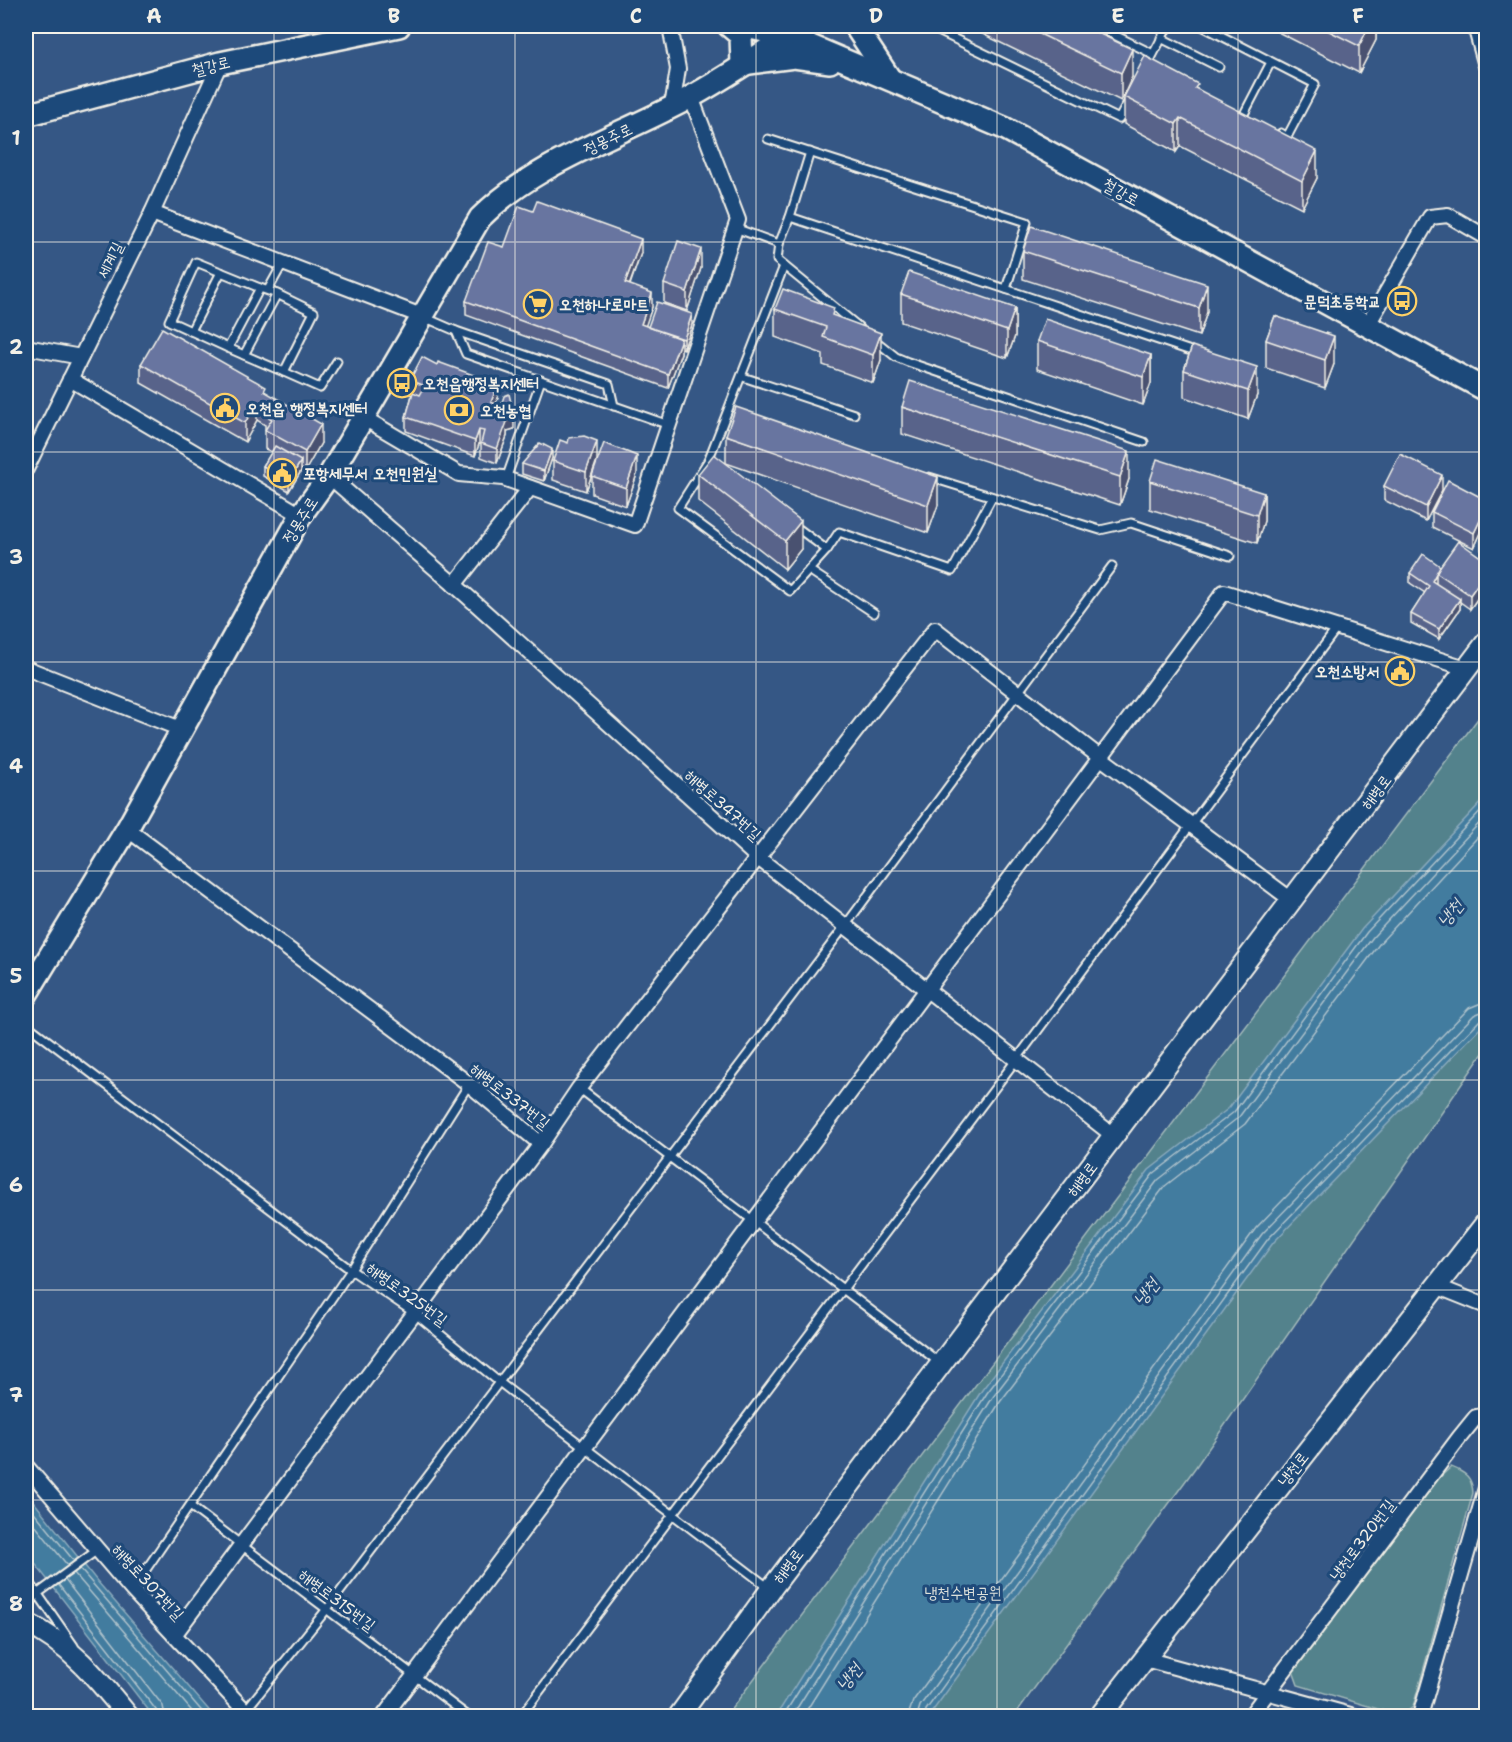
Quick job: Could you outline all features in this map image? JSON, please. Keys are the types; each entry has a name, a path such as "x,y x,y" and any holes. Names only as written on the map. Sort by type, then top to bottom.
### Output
{"main road":[{"name":"철강로","path":"26,115 220,63 399,26"},
{"path":"729,26 741,36 742,64 794,57 857,66"},
{"name":"철강로","path":"741,26 795,31 857,66 1004,128 1486,390"},
{"path":"855,26 890,80"},
{"name":"정몽주로","path":"26,995 127,829 301,514 329,476 480,218 526,179 681,102 795,31"},
{"name":"해병로","path":"678,1716 771,1589 1469,669 1486,643"},
{"name":"냉천로","path":"1100,1716 1486,1223"},
{"path":"26,1623 64,1645 92,1671 128,1716"}],"street":[{"path":"364,418 459,474 506,479 635,525 738,220 681,102 670,26"},
{"path":"1475,26 1486,66"},
{"name":"세계길","path":"26,469 152,213 220,63"},
{"path":"152,213 424,317"},
{"path":"1367,326 1430,217 1448,215 1486,237"},
{"path":"26,347 81,357"},
{"path":"70,379 301,514"},
{"name":"해병로347번길","path":"329,476 757,857 1114,1136"},
{"path":"454,585 530,488"},
{"path":"384,1716 1224,592 1469,669"},
{"name":"해병로337번길","path":"127,829 468,1084 541,1144 579,1088 935,628 1017,694"},
{"path":"26,668 183,730"},
{"path":"1017,694 1293,901"},
{"path":"174,1635 413,1312 541,1144"},
{"path":"1436,1286 1486,1306"},
{"name":"냉천로320번길","path":"1250,1716 1459,1438 1476,1417 1486,1415"},
{"name":"해병로307번길","path":"26,1466 92,1554 132,1590 248,1714"},
{"path":"1420,1716 1486,1488"},
{"path":"1145,1659 1338,1714 1354,1716"}],"lane":[{"path":"928,26 1119,119 1134,92"},
{"path":"1096,26 1153,54"},
{"path":"1143,74 1168,26"},
{"path":"1202,26 1315,84 1287,137 1270,128"},
{"path":"1161,38 1219,67"},
{"path":"1244,114 1271,62"},
{"path":"1148,65 1157,70"},
{"path":"1234,109 1253,119"},
{"path":"768,139 1028,222 1006,289"},
{"path":"810,152 790,218 779,244 777,260 864,332"},
{"path":"790,218 1188,350"},
{"path":"735,228 779,244"},
{"path":"284,372 314,312 268,290 196,262 169,321 320,388 337,361"},
{"path":"268,290 283,263"},
{"path":"784,266 743,377 708,461 678,508 790,591 827,550 839,532 952,571 992,497"},
{"path":"191,331 221,272"},
{"path":"228,348 260,288"},
{"path":"244,356 277,294"},
{"path":"424,317 456,331 609,384 615,406"},
{"path":"456,331 466,354 669,425"},
{"path":"873,339 896,357 908,362 1144,442"},
{"path":"743,377 854,414"},
{"path":"506,479 541,380"},
{"path":"730,410 741,414"},
{"path":"708,461 718,468"},
{"path":"916,473 1100,530 1131,523 1230,556"},
{"path":"790,523 827,550"},
{"path":"248,1714 845,926 1112,566"},
{"path":"809,570 874,614"},
{"path":"521,1716 1016,1060 1337,628"},
{"name":"해병로325번길","path":"26,1024 351,1270 413,1312 499,1382 771,1589"},
{"path":"132,1590 351,1270 468,1084"},
{"path":"579,1088 941,1364"},
{"name":"해병로315번길","path":"190,1506 468,1716"},
{"path":"26,1608 39,1593 92,1554"},
{"path":"26,1577 92,1671"}],"green space":[{"name":"냉천수변공원","path":"1486,708 1486,1049 1195,1468 1014,1716 726,1716"},
{"path":"1451,1467 1467,1476 1473,1493 1413,1707 1401,1716 1298,1685 1293,1671 1438,1479"}],"water":[{"name":"냉천수변공원","path":"1486,797 1486,1022 1273,1243 929,1716 776,1716 982,1390 1149,1170 1229,1108 1362,929"},
{"path":"26,1492 97,1581 214,1716 153,1716 26,1552"}],"building":[{"path":"1023,26 1083,26 1132,49 1121,73"},
{"path":"1319,26 1369,26 1359,46"},
{"path":"1145,56 1198,84 1195,88 1317,151 1302,181 1180,118 1176,124 1124,97"},
{"path":"537,201 641,239 625,283 652,293 641,324 681,339 668,374 466,301 488,242 504,247 519,206 533,211"},
{"path":"1031,226 1207,284 1199,308 1023,251"},
{"path":"678,241 701,249 687,292 664,284"},
{"path":"909,272 1015,308 1007,331 901,294"},
{"path":"783,289 834,308 832,315 881,333 873,355 823,337 826,327 775,309"},
{"path":"657,302 692,314 684,339 648,327"},
{"path":"1275,316 1334,336 1325,360 1266,340"},
{"path":"1045,319 1151,355 1143,377 1037,341"},
{"path":"162,328 266,387 264,391 321,424 305,452 265,430 272,419 265,415 269,408 257,402 245,423 141,364"},
{"path":"1192,346 1257,367 1248,391 1184,370"},
{"path":"422,357 437,365 438,362 498,384 491,402 501,406 504,396 509,394 514,415 505,417 504,421 507,422 497,449 481,443 484,431 479,430 475,441 406,417 413,392 420,395 425,386 410,380"},
{"path":"910,381 1129,451 1120,477 902,407"},
{"path":"736,407 938,477 928,505 726,435"},
{"path":"584,436 597,441 586,472 553,461 560,440 568,443 569,438"},
{"path":"540,443 552,449 544,471 522,464"},
{"path":"604,443 637,456 626,488 592,476"},
{"path":"275,446 301,461 289,481 263,466"},
{"path":"714,454 801,521 785,541 698,474"},
{"path":"1400,454 1442,475 1426,507 1384,486"},
{"path":"1157,459 1264,493 1257,515 1150,481"},
{"path":"1448,480 1486,500 1486,508 1474,533 1432,512"},
{"path":"1486,530 1486,544 1481,541"},
{"path":"1458,541 1486,561 1486,572 1470,595 1436,572"},
{"path":"1423,554 1440,566 1432,581 1460,599 1439,629 1411,614 1429,586 1410,573"}],"place":[{"name":"문덕초등학교","path":"1402,301"},
{"name":"오천하나로마트","path":"538,304"},
{"name":"오천읍행정복지센터","path":"402,383"},
{"name":"오천읍 행정복지센터","path":"225,408"},
{"name":"오천농협","path":"459,410"},
{"name":"포항세무서 오천민원실","path":"282,473"},
{"name":"오천소방서","path":"1400,671"}],"water label":[{"name":"냉천","path":"1450,913"},
{"name":"냉천","path":"1146,1292"},
{"name":"냉천","path":"849,1677"}]}
